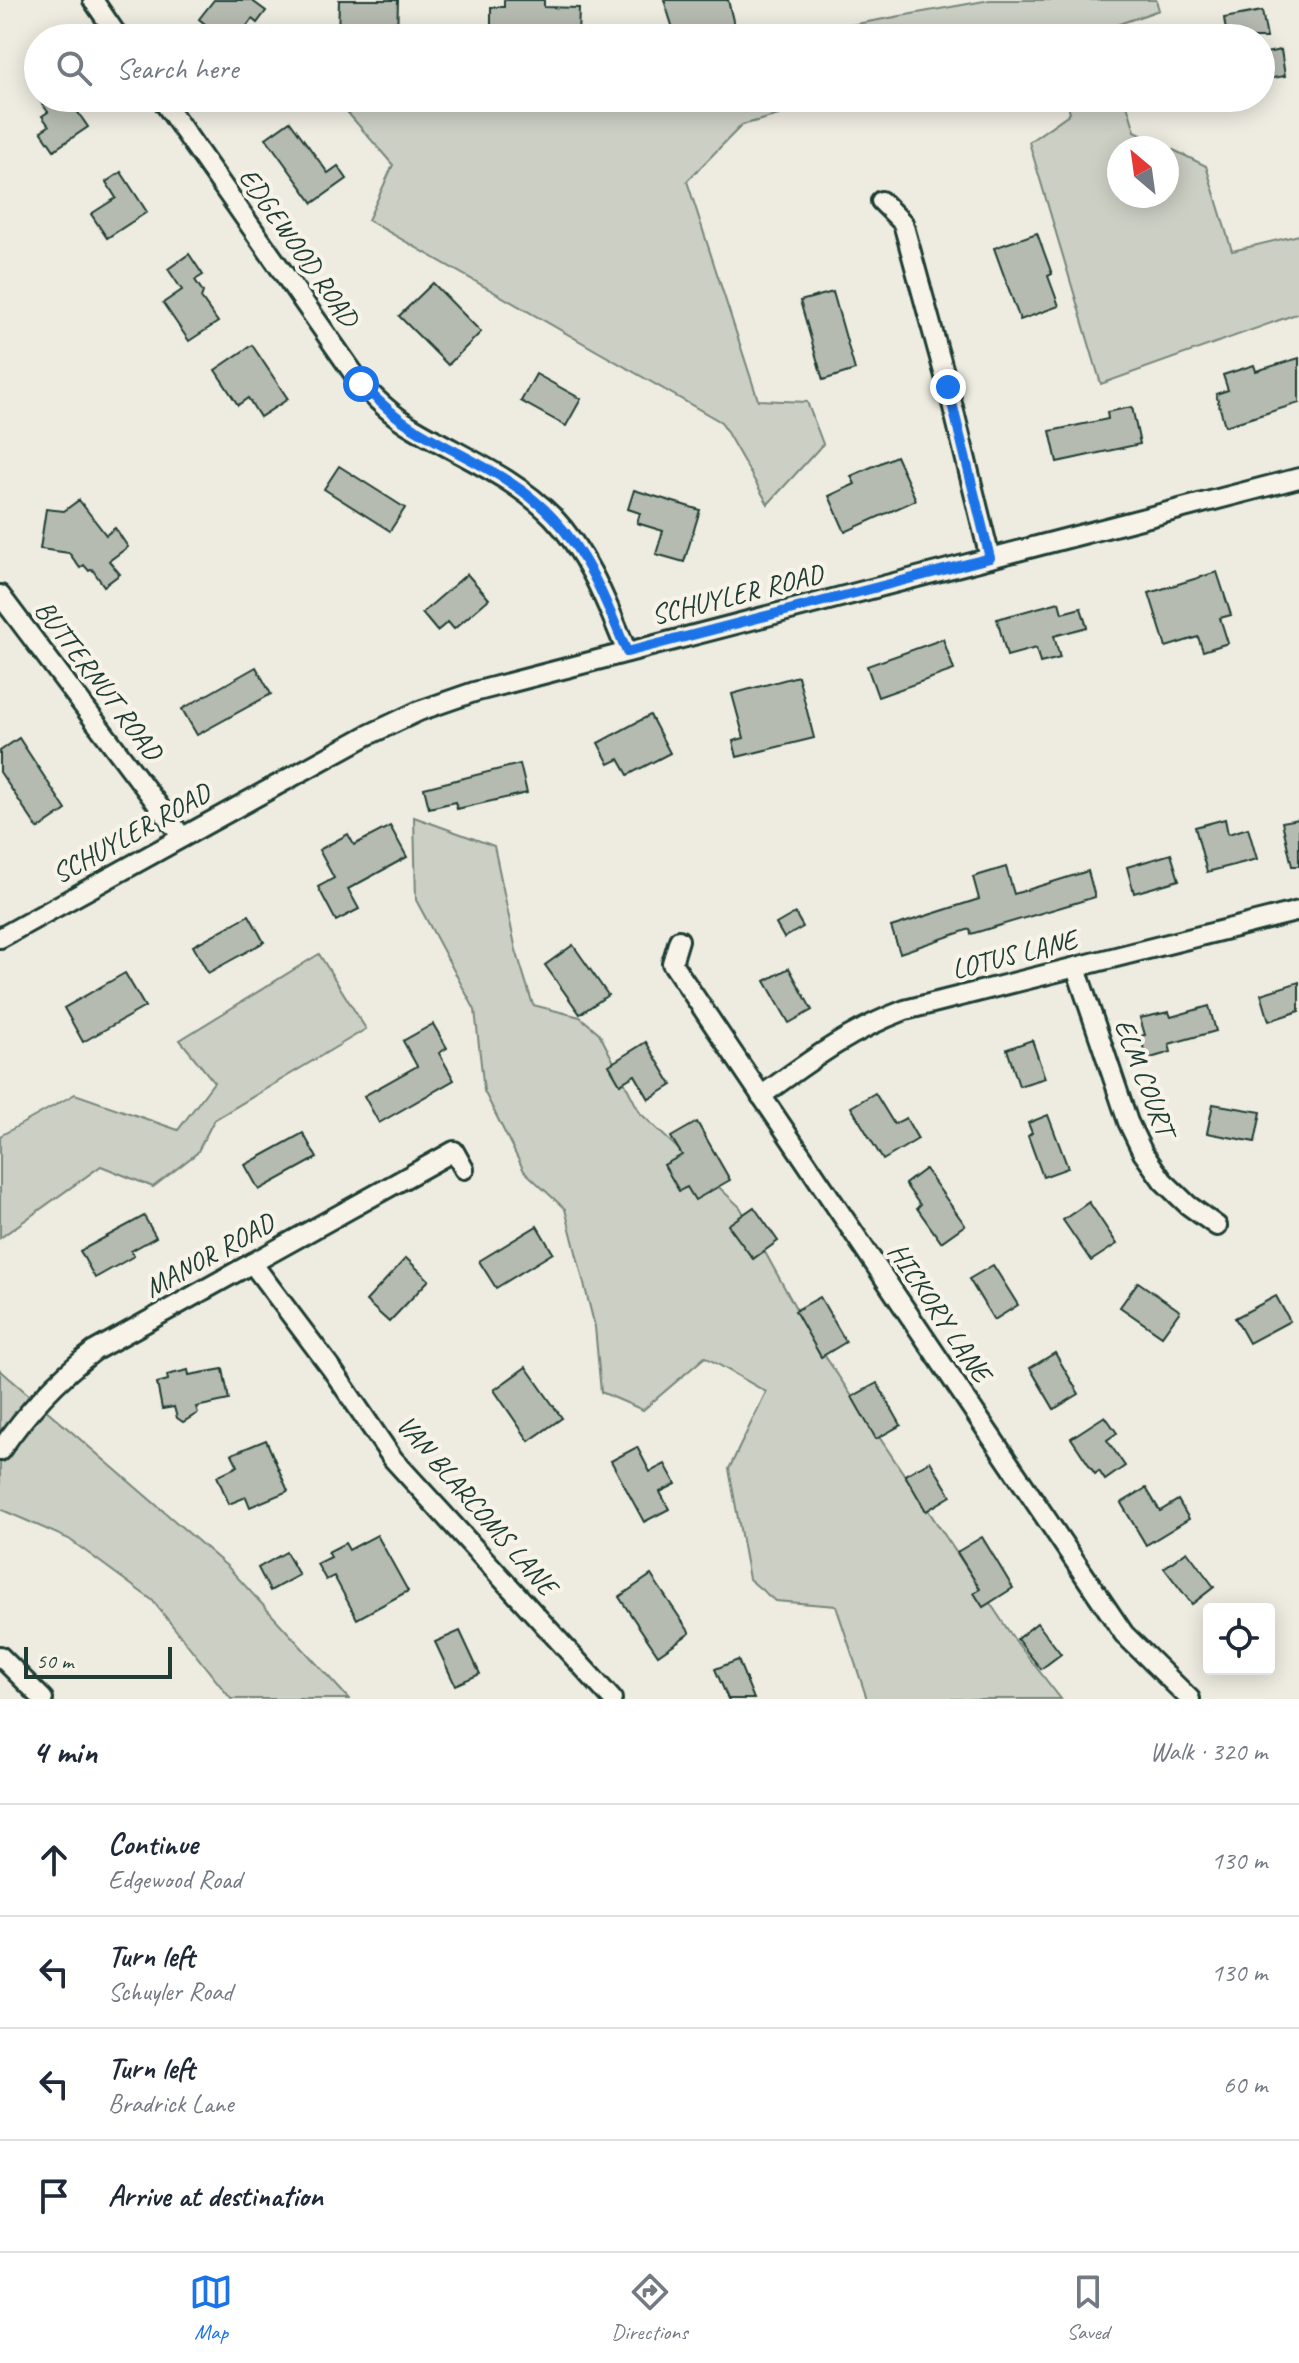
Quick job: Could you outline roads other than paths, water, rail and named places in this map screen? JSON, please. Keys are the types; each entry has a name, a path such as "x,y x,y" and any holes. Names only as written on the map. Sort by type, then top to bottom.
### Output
{"street":[{"path":"93,0 109,24"},
{"name":"EDGEWOOD ROAD","path":"171,112 361,384 387,410 508,480 553,517 592,571 627,652"},
{"path":"881,201 903,223 990,558"},
{"name":"SCHUYLER ROAD","path":"0,938 366,736 419,711 474,692 1299,478"},
{"name":"BUTTERNUT ROAD","path":"0,595 182,837"},
{"name":"LOTUS LANE","path":"761,1096 837,1041 905,1010 1299,911"},
{"name":"HICKORY LANE","path":"679,940 672,963 761,1096 1124,1634 1190,1699"},
{"name":"ELM COURT","path":"1076,968 1128,1122 1143,1153 1163,1181 1188,1205 1217,1226"},
{"name":"MANOR ROAD","path":"0,1451 37,1401 94,1351 454,1151 464,1169"},
{"name":"VAN BLARCOMS LANE","path":"252,1263 331,1368 393,1459 612,1699"},
{"path":"0,1656 43,1699"}]}
